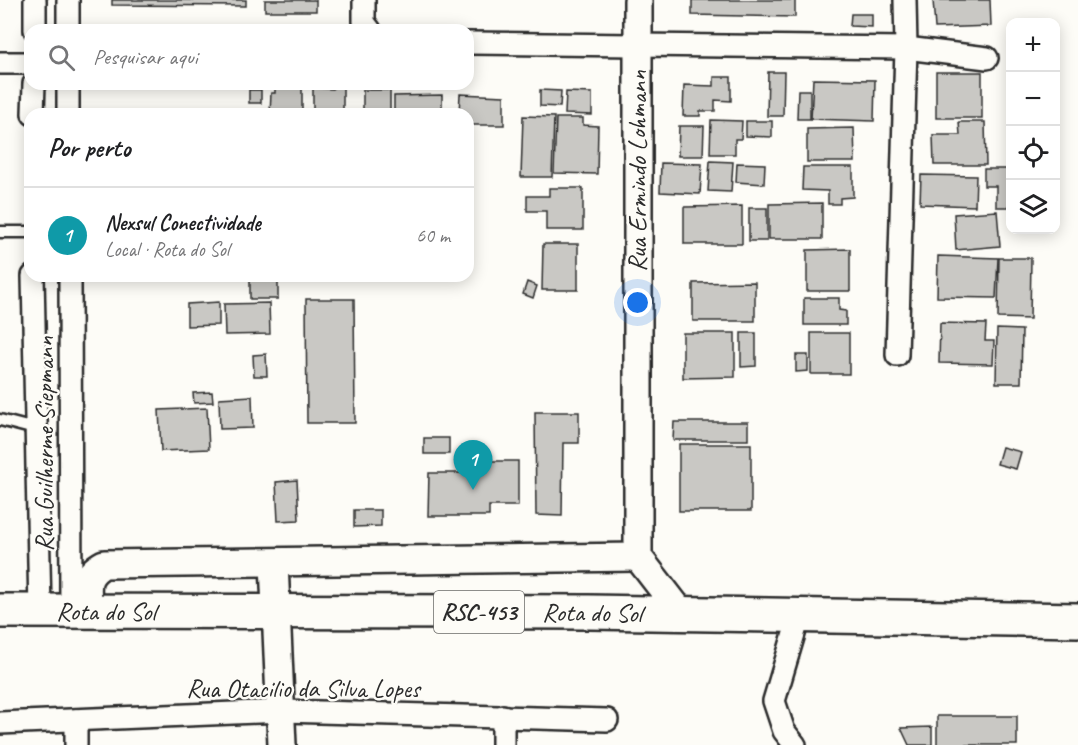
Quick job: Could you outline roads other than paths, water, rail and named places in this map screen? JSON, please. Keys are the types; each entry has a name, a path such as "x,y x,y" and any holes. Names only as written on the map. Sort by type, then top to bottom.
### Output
{"highway":[{"name":"Rota do Sol","path":"0,611 589,612 1078,620"}],"street":[{"path":"35,0 35,24"},
{"path":"68,0 68,24"},
{"path":"364,0 367,24"},
{"name":"Rua Ermindo Lohmann","path":"638,0 638,557"},
{"path":"897,355 906,48 905,0"},
{"path":"474,43 637,43 906,48 987,58"},
{"path":"0,63 24,63"},
{"path":"33,108 34,90"},
{"path":"68,90 68,108"},
{"name":"Rua Guilherme Siepmann","path":"33,282 39,571 66,612"},
{"name":"Rua Guilherme Siepmann","path":"70,282 82,571"},
{"path":"39,571 82,571 104,564 638,557 682,614"},
{"path":"274,563 282,745"},
{"path":"66,612 87,581 82,571"},
{"path":"795,745 784,731 774,701 799,617"},
{"name":"Rua Otacilio da Silva Lopes","path":"0,723 282,711 607,720"},
{"path":"503,716 503,745"},
{"path":"76,720 76,745"}],"lane":[{"path":"0,232 24,232"},
{"path":"0,420 35,429"}],"place":[{"name":"Nexsul Conectividade","path":"473,490"}]}
